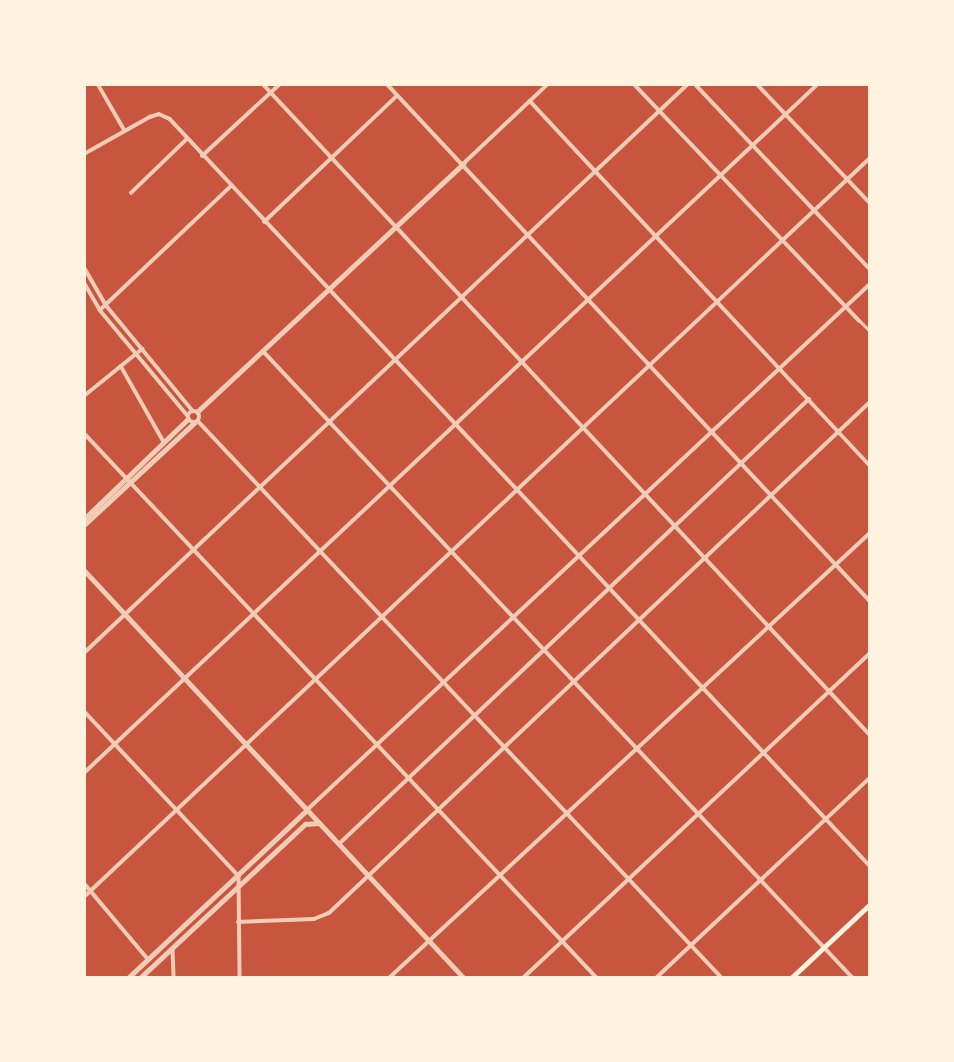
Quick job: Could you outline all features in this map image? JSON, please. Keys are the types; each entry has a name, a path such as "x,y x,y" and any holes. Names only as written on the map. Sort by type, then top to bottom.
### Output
{"main road":[{"path":"792,978 870,904"}],"street":[{"path":"98,84 125,131"},
{"path":"263,84 870,735"},
{"path":"202,156 280,84"},
{"path":"387,84 870,601"},
{"path":"84,525 195,411 264,352 548,84"},
{"path":"634,84 870,331"},
{"path":"84,653 328,420 688,84"},
{"path":"695,84 870,269"},
{"path":"757,84 870,203"},
{"path":"84,773 818,84"},
{"path":"264,222 397,96"},
{"path":"530,101 870,465"},
{"path":"84,154 159,114 187,139 870,866"},
{"path":"131,193 187,139"},
{"path":"84,897 317,681 870,158"},
{"path":"100,310 231,186"},
{"path":"84,267 106,305 195,411 196,422"},
{"path":"91,279 84,282 100,310 188,418 196,422 321,552 722,978"},
{"path":"128,978 870,284"},
{"path":"84,396 142,349"},
{"path":"264,352 853,978"},
{"path":"121,366 164,442"},
{"path":"339,844 809,399"},
{"path":"238,922 314,919 329,913 870,402"},
{"path":"84,519 196,422"},
{"path":"84,433 597,978"},
{"path":"389,978 870,533"},
{"path":"84,570 464,978"},
{"path":"523,978 870,653"},
{"path":"84,712 178,808 239,876"},
{"path":"656,978 870,778"},
{"path":"140,978 305,824 320,824"},
{"path":"239,876 236,889 240,978"},
{"path":"84,883 149,959"},
{"path":"173,948 174,978"}]}
